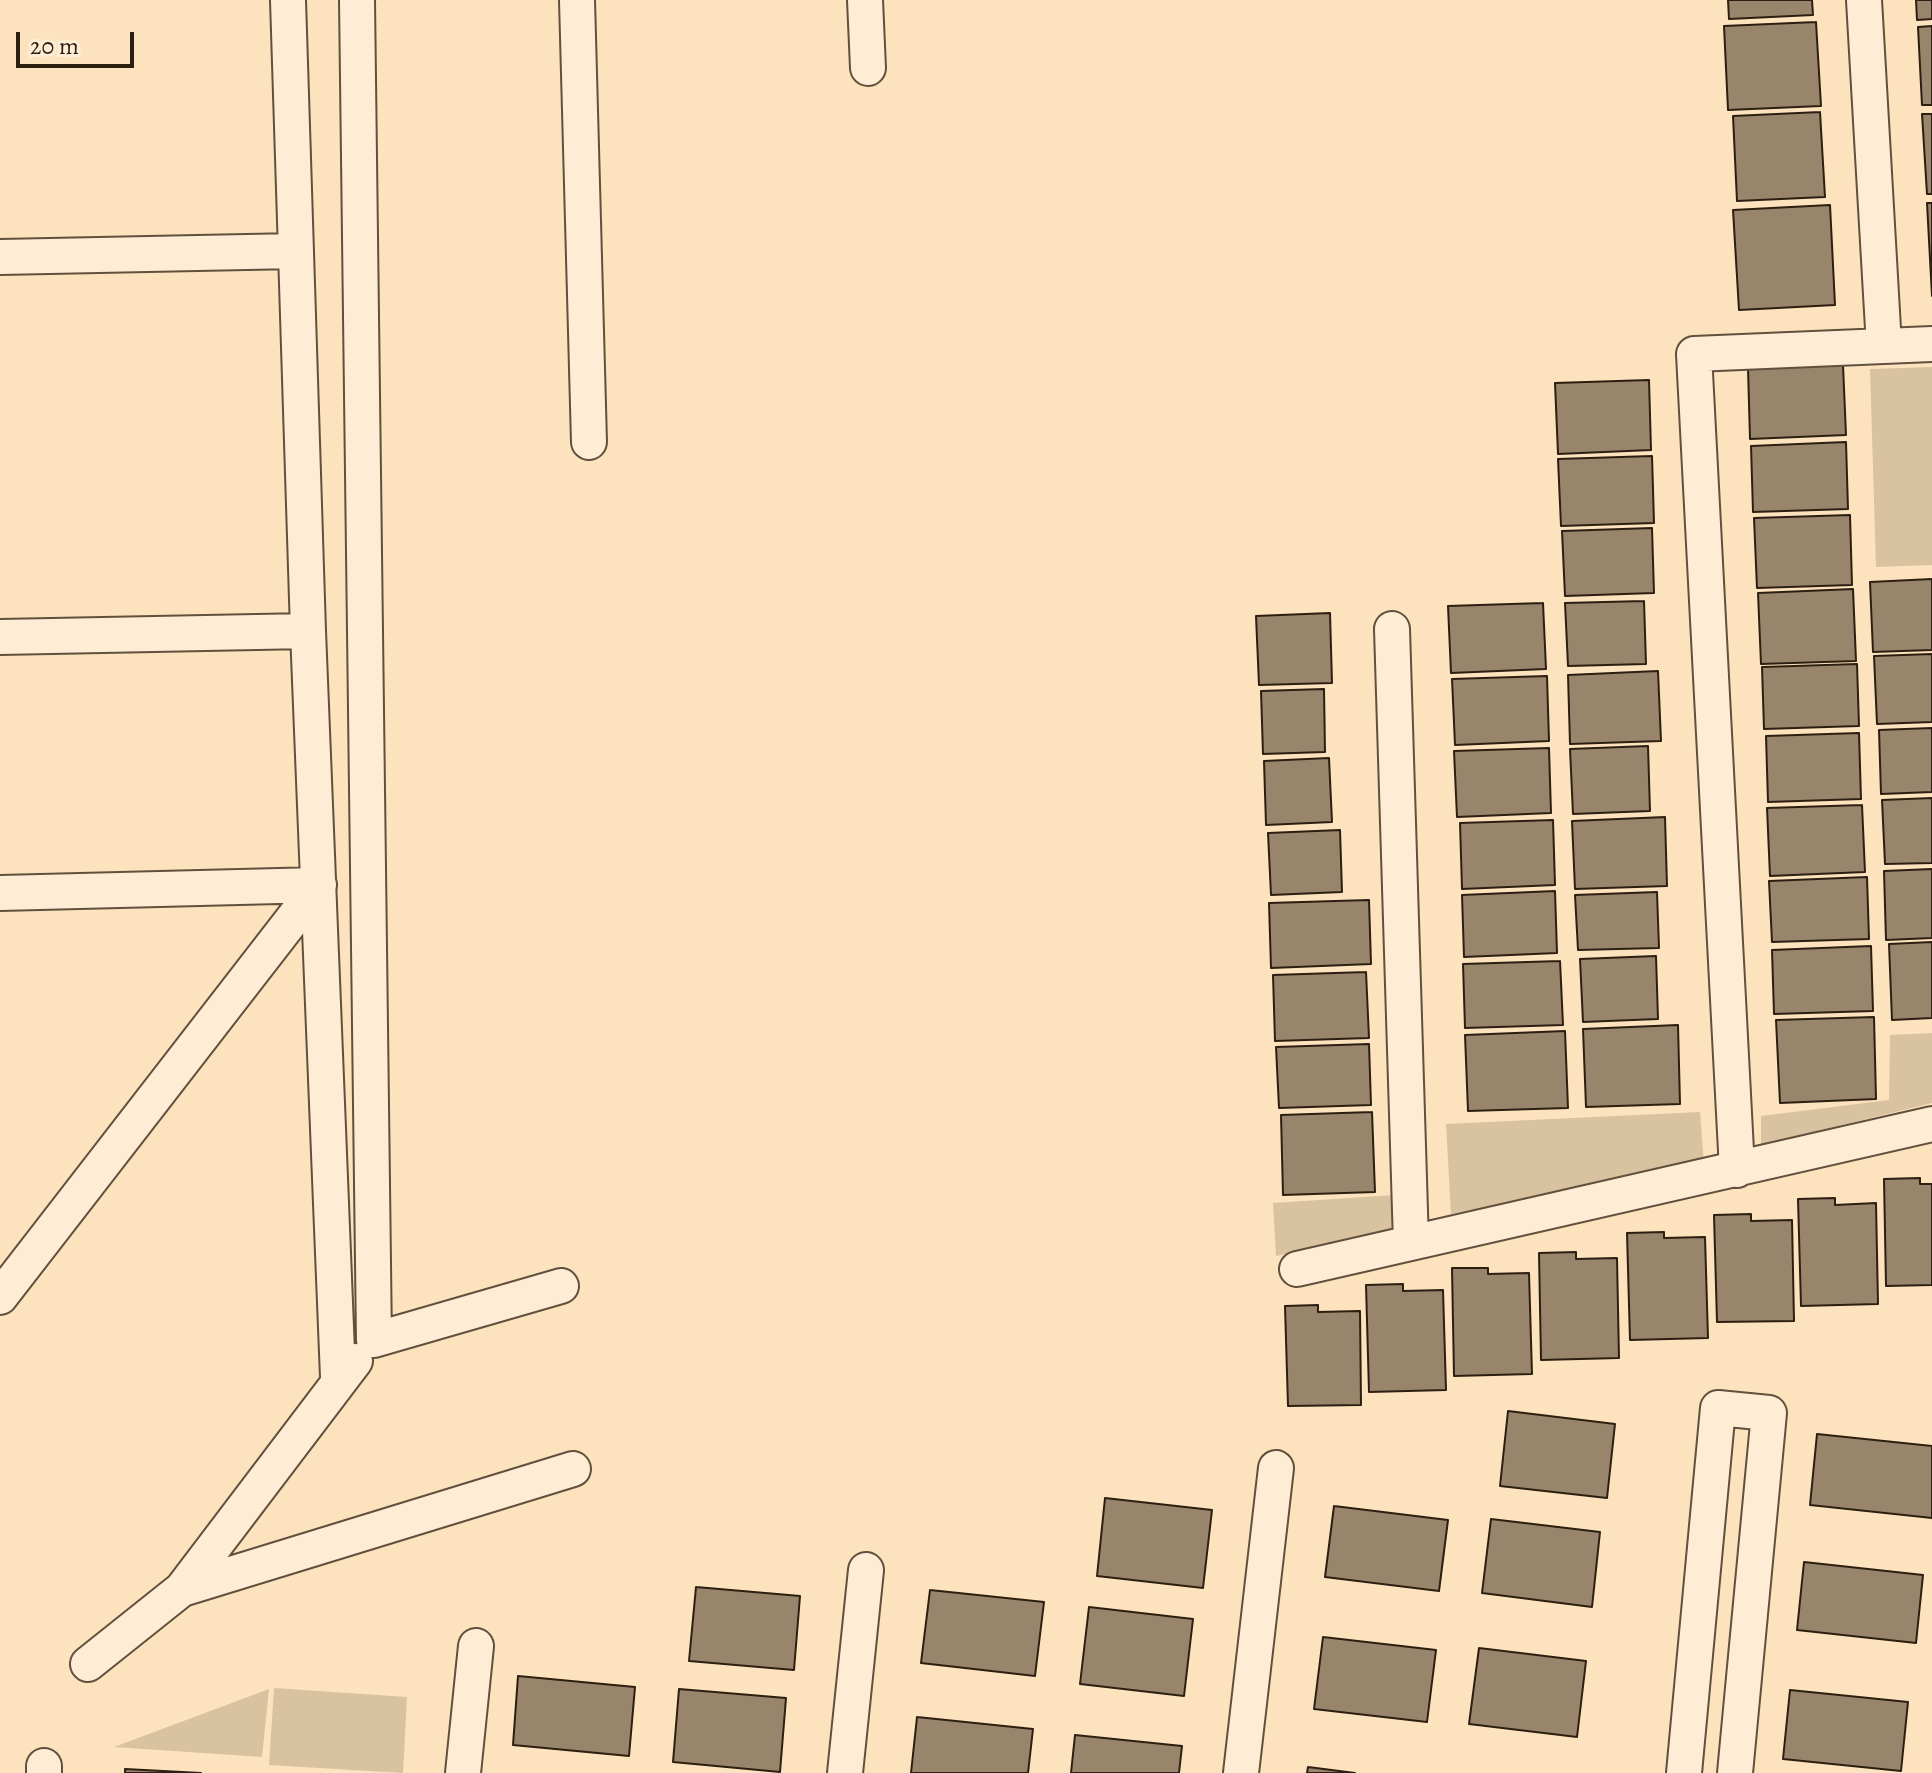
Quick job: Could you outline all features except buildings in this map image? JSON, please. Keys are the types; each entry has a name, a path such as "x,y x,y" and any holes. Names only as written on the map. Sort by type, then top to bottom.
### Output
{"street":[{"path":"288,0 308,631 338,1377"},
{"path":"357,0 374,1340"},
{"path":"577,0 589,442"},
{"path":"865,0 868,68"},
{"path":"1864,0 1884,346"},
{"path":"0,257 296,251"},
{"path":"1737,1170 1694,354 1932,344"},
{"path":"1392,629 1411,1243"},
{"path":"0,637 308,631"},
{"path":"0,893 319,885"},
{"path":"0,1297 319,885"},
{"path":"1297,1269 1932,1124"},
{"path":"88,1664 182,1589 338,1377 374,1340 561,1286"},
{"path":"1684,1773 1718,1408 1769,1413 1735,1773"},
{"path":"1241,1773 1276,1468"},
{"path":"182,1589 573,1469"},
{"path":"845,1773 866,1570"},
{"path":"463,1773 476,1646"}],"shaded area":[{"path":"1932,367 1932,565 1876,567 1870,369"},
{"path":"1932,1033 1932,1103 1761,1145 1761,1116 1889,1100 1890,1035"},
{"path":"1700,1112 1704,1165 1451,1214 1446,1124"},
{"path":"1395,1195 1402,1228 1276,1256 1273,1203"},
{"path":"274,1688 407,1697 403,1773 269,1765"},
{"path":"269,1689 262,1757 114,1747"}]}
